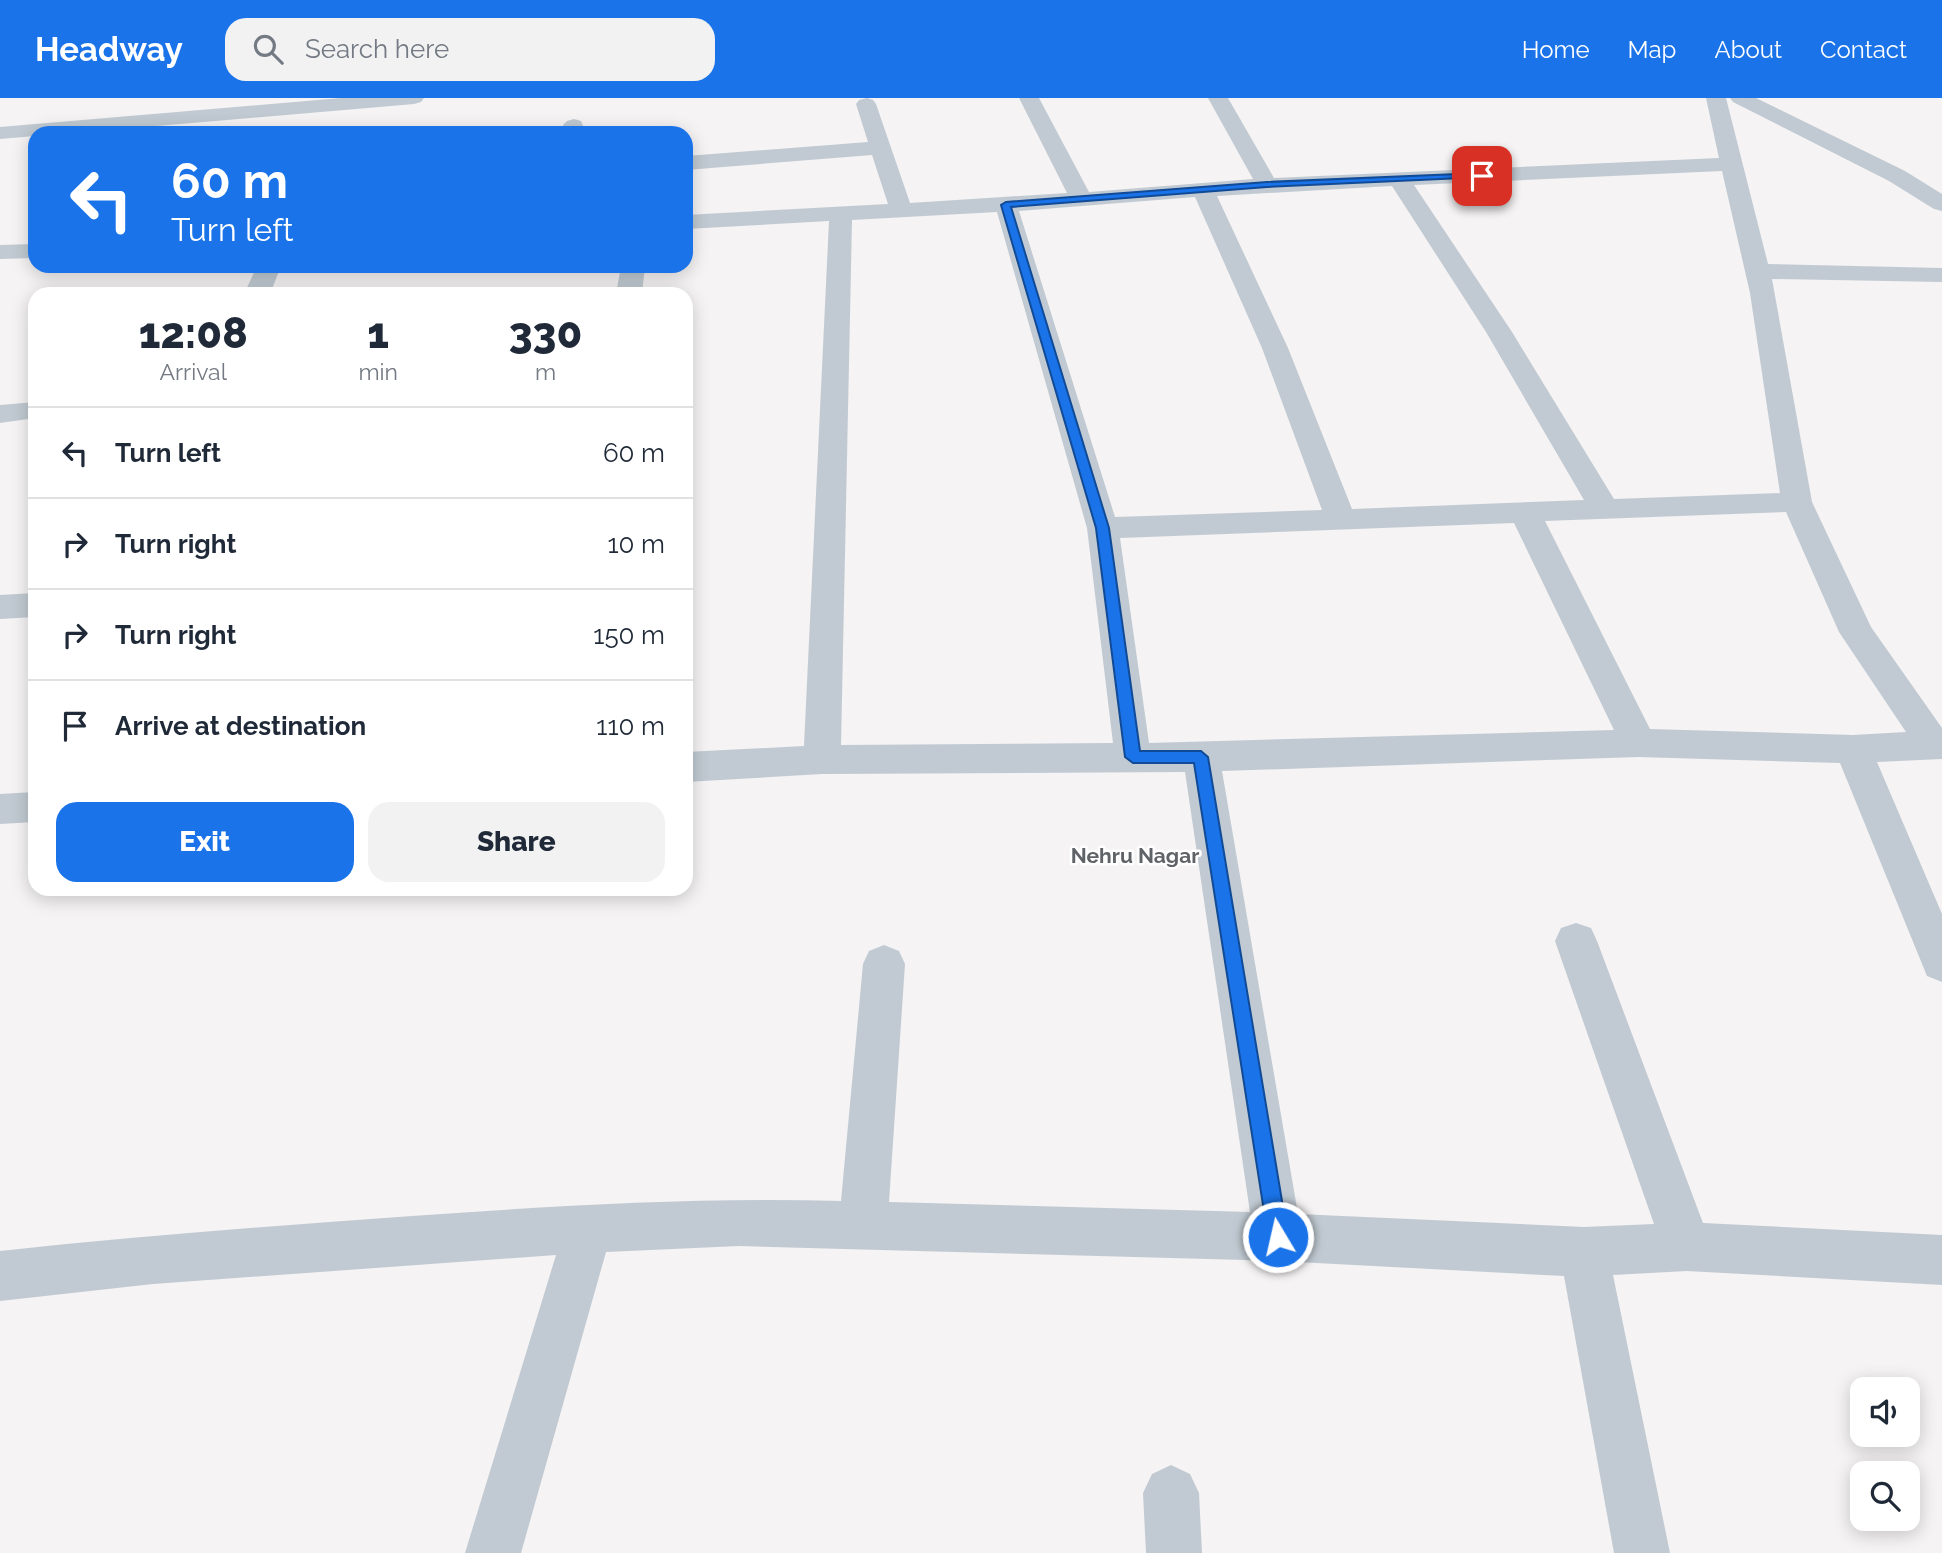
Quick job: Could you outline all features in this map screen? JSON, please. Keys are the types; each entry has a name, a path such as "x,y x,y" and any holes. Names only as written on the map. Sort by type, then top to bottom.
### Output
{"street":[{"path":"192,98 223,114"},
{"path":"82,126 414,98"},
{"path":"1029,98 1081,199"},
{"path":"1218,98 1267,185"},
{"path":"1716,98 1757,271 1797,502 1856,632 1938,745"},
{"path":"1740,98 1898,176 1942,204"},
{"path":"866,104 901,210"},
{"path":"0,133 28,131"},
{"path":"693,162 880,148"},
{"path":"693,222 1006,205 1267,185 1732,164"},
{"path":"1399,179 1499,332 1605,510"},
{"path":"1203,190 1275,348 1341,519"},
{"path":"1006,205 1103,528 1133,757"},
{"path":"822,760 841,212"},
{"path":"0,252 28,251"},
{"path":"1757,271 1942,275"},
{"path":"0,414 28,411"},
{"path":"1103,528 1797,502"},
{"path":"1525,513 1639,743"},
{"path":"0,607 28,605"},
{"path":"693,767 822,760 1201,757 1639,743 1853,749 1938,745"},
{"path":"1853,749 1942,963"},
{"path":"1201,757 1278,1237"},
{"path":"0,809 28,807"},
{"path":"1576,941 1687,1247"},
{"path":"863,1226 884,964"},
{"path":"0,1276 153,1259 589,1228 739,1222 1278,1237 1584,1252 1687,1247 1942,1260"},
{"path":"493,1553 589,1228"},
{"path":"1584,1252 1642,1553"},
{"path":"1171,1493 1174,1553"}],"district":[{"name":"Nehru Nagar","path":"1135,856"}],"route":[{"path":"1278,1237 1201,757 1133,757 1103,528 1006,205 1267,185 1482,176"}]}
